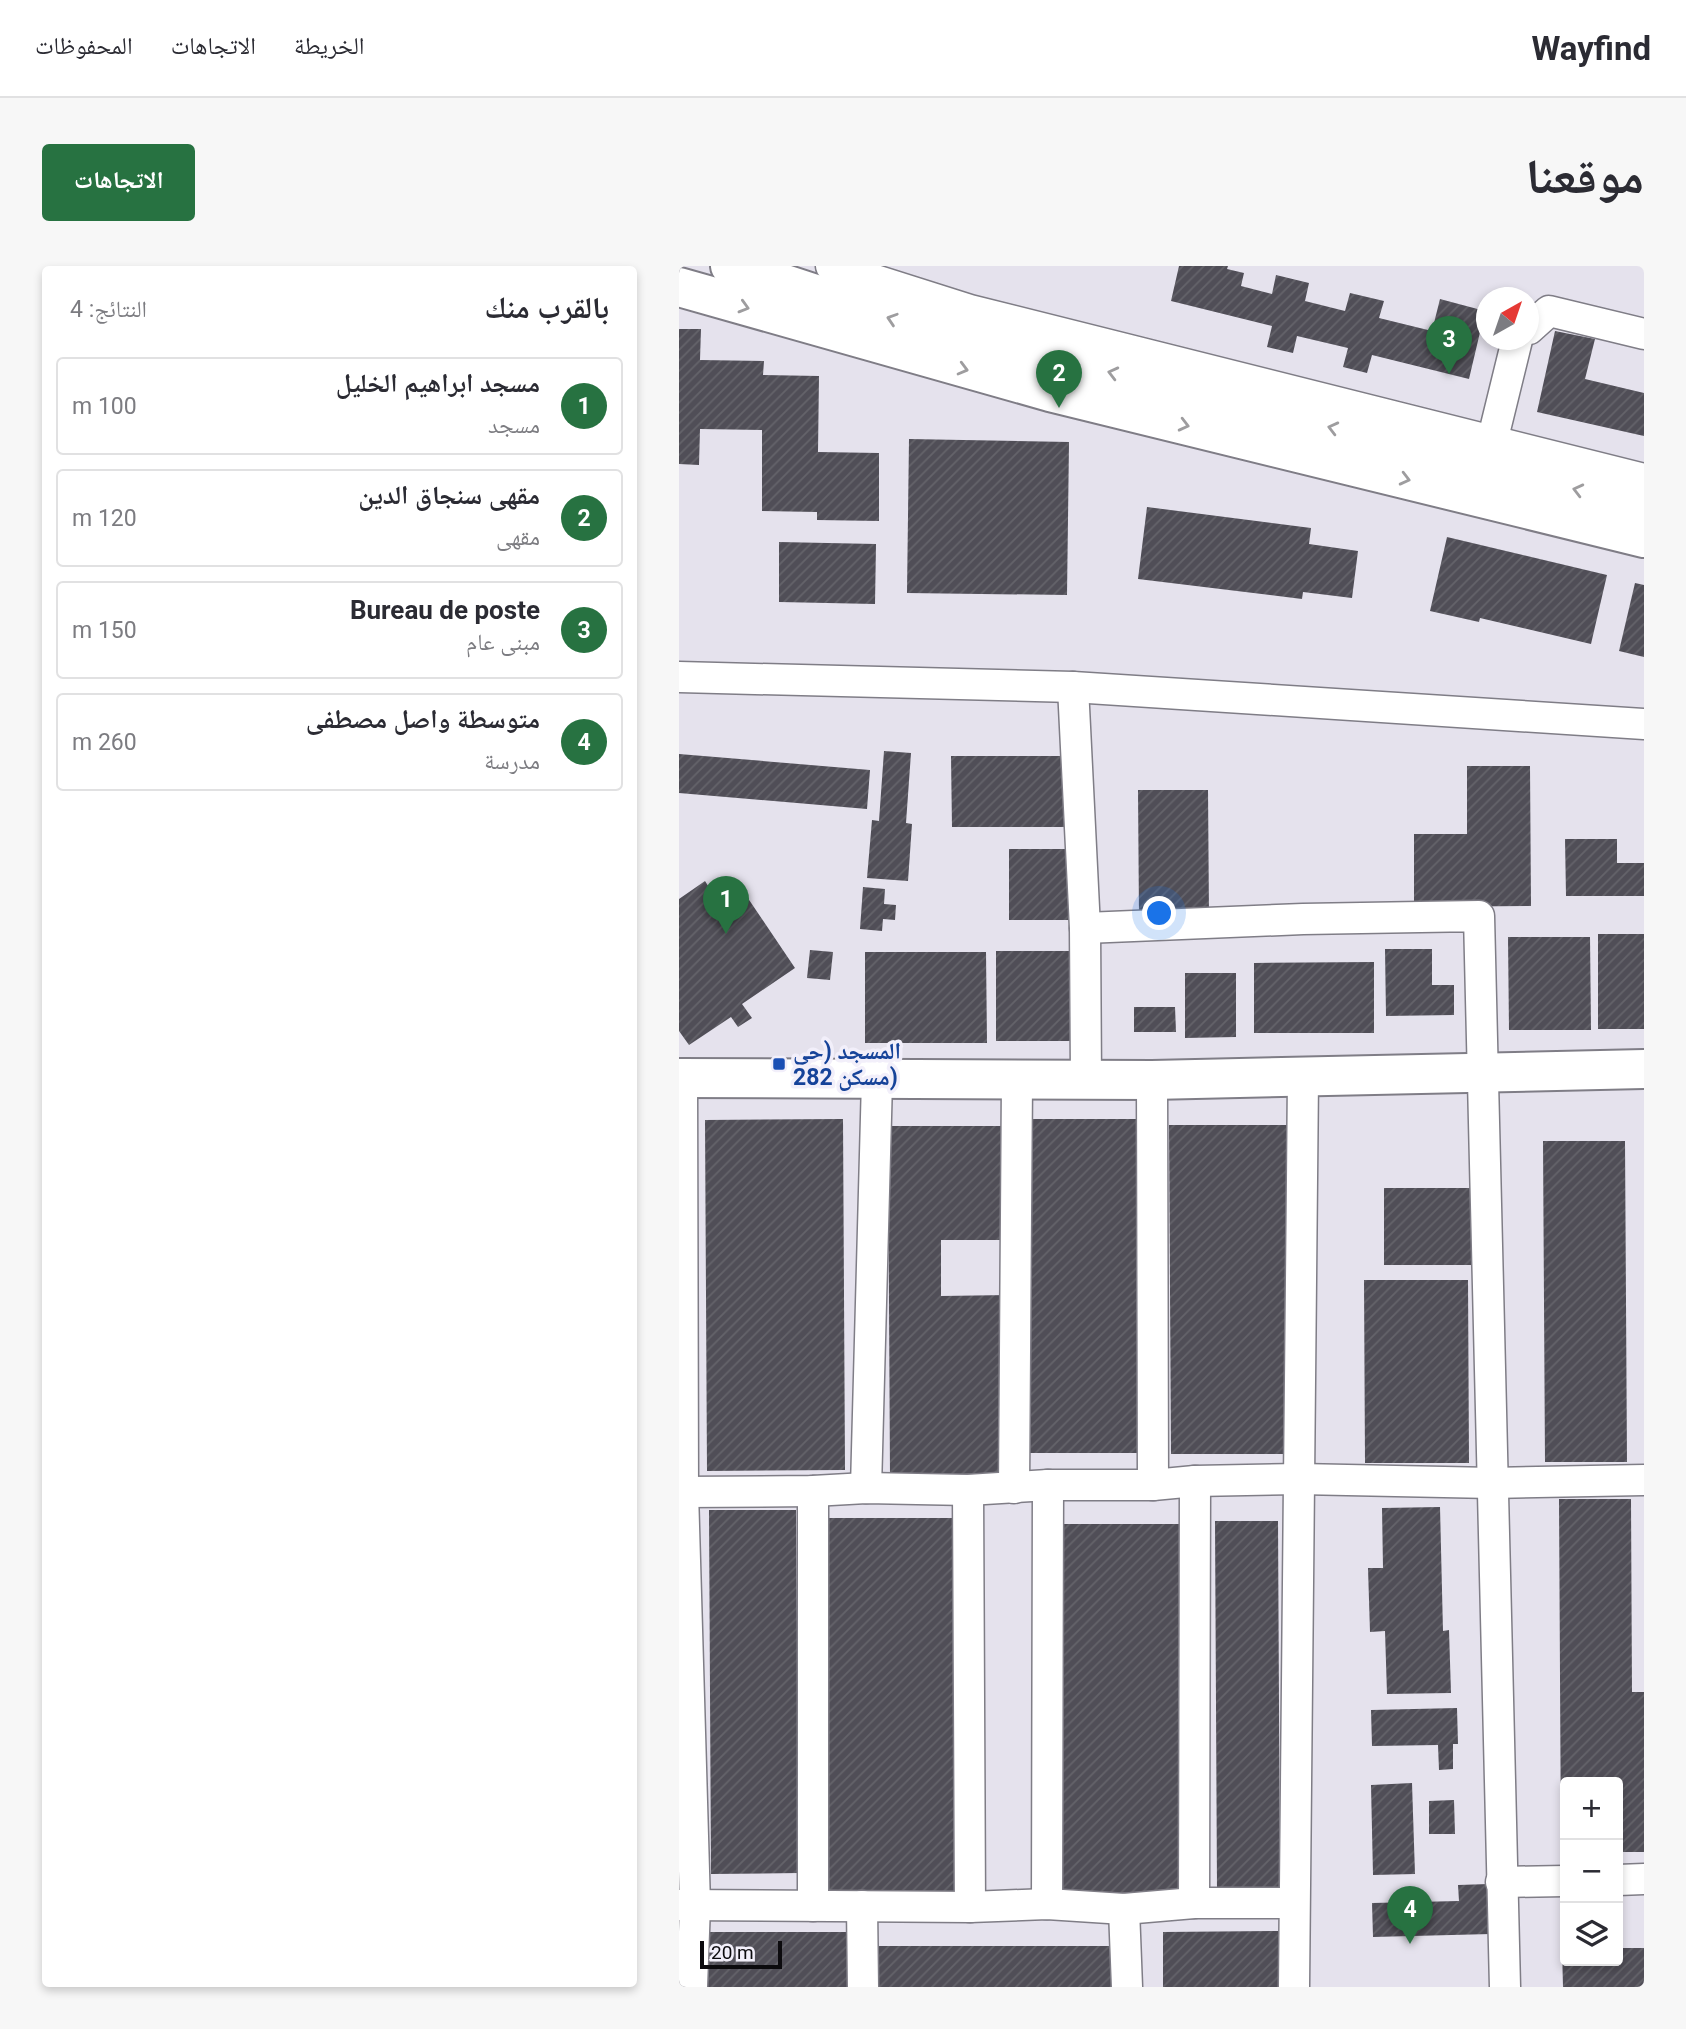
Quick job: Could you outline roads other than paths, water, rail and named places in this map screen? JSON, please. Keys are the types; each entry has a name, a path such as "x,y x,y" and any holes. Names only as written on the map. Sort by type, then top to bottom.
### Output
{"main road":[{"path":"730,266 904,323 1176,388 1644,507"},
{"path":"679,288 1050,392 1644,538"},
{"path":"681,1078 1152,1080 1644,1069"}],"street":[{"path":"831,266 970,310 1644,479"},
{"path":"1539,319 1549,310 1644,334"},
{"path":"1492,442 1515,350"},
{"path":"679,677 1073,687 1644,724"},
{"path":"1073,687 1085,928 1086,1080"},
{"path":"1085,928 1303,919 1479,916 1505,1987"},
{"path":"1294,1987 1303,1077"},
{"path":"681,1078 681,1461 687,1905 692,1987"},
{"path":"866,1488 877,1080"},
{"path":"1014,1488 1017,1080"},
{"path":"1152,1080 1153,1485"},
{"path":"683,1492 866,1488 968,1490 1048,1485 1153,1485 1195,1481 1299,1479 1492,1483 1644,1480"},
{"path":"1194,1903 1195,1481"},
{"path":"1047,1904 1048,1485"},
{"path":"968,1490 970,1907"},
{"path":"813,1491 813,1906"},
{"path":"1623,1880 1644,1879"},
{"path":"1501,1882 1560,1881"},
{"path":"687,1905 970,1907 1047,1904 1123,1909 1194,1903 1294,1903"},
{"path":"862,1906 863,1987"},
{"path":"1123,1909 1127,1987"}],"place":[{"name":"Bureau de poste","path":"1449,374"},
{"name":"مقهى سنجاق الدين","path":"1059,408"},
{"name":"مسجد ابراهيم الخليل","path":"726,934"},
{"name":"المسجد (حي 282 مسكن)","path":"779,1064"},
{"name":"متوسطة واصل مصطفى","path":"1410,1944"}]}
